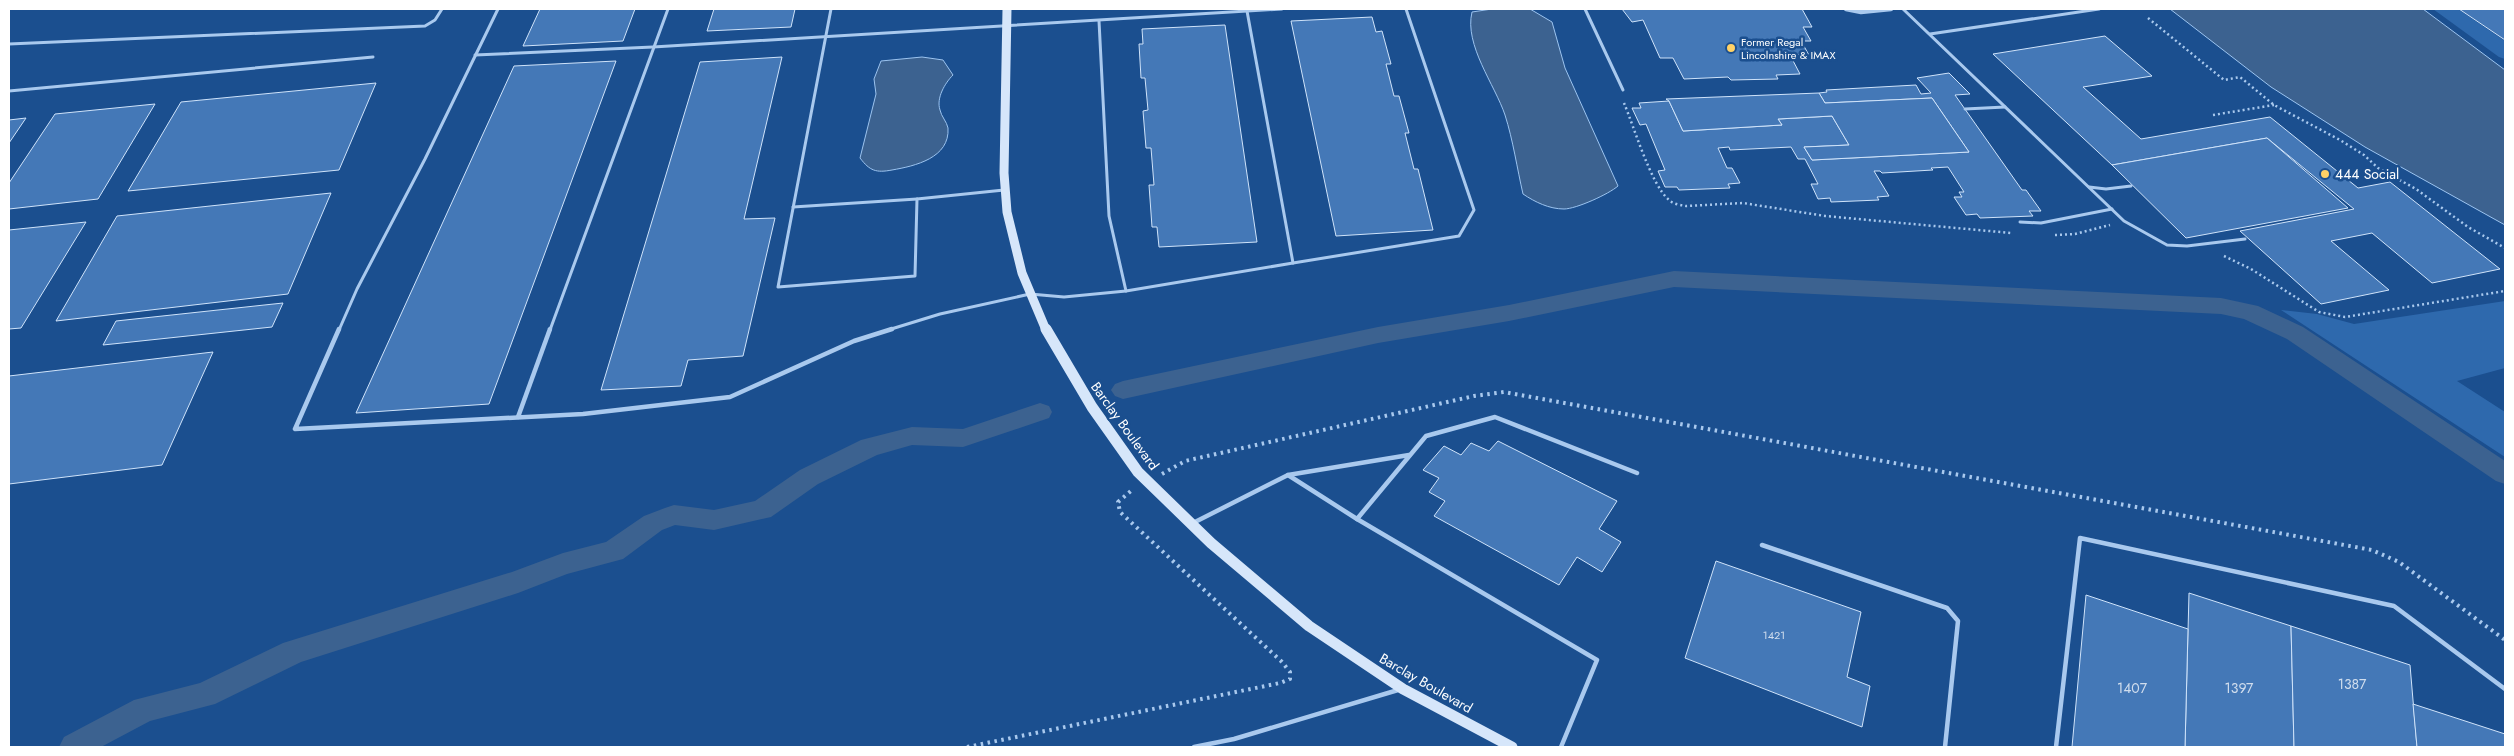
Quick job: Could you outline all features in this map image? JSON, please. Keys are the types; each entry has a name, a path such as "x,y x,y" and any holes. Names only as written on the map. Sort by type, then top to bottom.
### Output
{"street":[{"name":"Barclay Boulevard","path":"1007,9 1005,190 1009,221 1022,273 1030,294 1052,343 1092,407 1138,472 1191,524 1309,626 1403,689 1512,747"},
{"path":"1846,9 1861,12 1891,9"}],"lane":[{"path":"9,44 425,26 435,20 442,9"},
{"path":"498,9 357,289 295,429 583,414 730,397 854,340 940,314 1030,294 1064,297 1126,291 1459,236 1474,210 1406,9"},
{"path":"518,417 668,9"},
{"path":"831,9 778,287 915,276 917,199"},
{"path":"1171,9 1171,16"},
{"path":"475,55 1006,27 1282,9"},
{"path":"1585,9 1623,90"},
{"path":"1903,9 2124,221 2167,245 2187,246 2245,239"},
{"path":"1930,34 2099,9"},
{"path":"1246,11 1293,263"},
{"path":"1099,21 1109,216 1126,291"},
{"path":"9,92 373,58"},
{"path":"1965,109 2006,107"},
{"path":"2089,187 2106,189 2131,186"},
{"path":"793,207 917,199 1005,190"},
{"path":"2020,222 2041,222 2112,209"},
{"path":"1357,519 1426,436 1495,417 1637,473"},
{"path":"1191,524 1288,475 1409,455"},
{"path":"1288,475 1357,519 1597,660 1561,747"},
{"path":"2056,747 2080,538 2394,606 2505,689"},
{"path":"1762,545 1947,608 1958,620 1945,747"},
{"path":"1194,747 1234,739 1403,689"}],"path":[{"path":"2148,18 2224,80 2240,77 2274,105 2340,140 2364,155 2378,168 2416,189 2468,227 2505,248"},
{"path":"1623,90 1625,111 1651,175 1664,196 1677,204 1694,206 1721,202 1743,203 1825,216 2017,233"},
{"path":"2213,115 2274,105"},
{"path":"2046,236 2075,234 2124,221"},
{"path":"2221,254 2251,269 2319,312 2345,317 2505,291"},
{"path":"1166,471 1185,461 1277,439 1474,396 1504,392 2372,550 2399,562 2505,640"},
{"path":"967,747 1280,683 1290,679 1290,672 1282,662 1120,512 1118,502 1126,493"}],"shaded area":[{"path":"1492,9 1530,9 1552,22 1565,68 1618,186 1614,189 1584,204 1564,209 1542,204 1523,194 1505,115 1472,38 1472,12"},
{"path":"2170,9 2423,9 2505,70 2505,225 2365,147 2271,87"},
{"path":"2433,9 2458,9 2505,41 2505,59 2499,57"},
{"path":"922,57 943,60 953,75 944,86 939,101 941,112 948,128 947,138 943,147 937,153 920,163 886,171 874,170 867,166 860,158 876,94 874,79 881,61"},
{"path":"2505,301 2505,368 2457,381 2505,412 2505,457 2281,310 2317,314 2354,324"}],"building":[{"path":"540,9 635,9 623,41 523,46"},
{"path":"714,9 795,9 791,27 707,31"},
{"name":"Former Regal Lincolnshire & IMAX","path":"1622,9 1802,9 1812,27 1803,27 1811,41 1801,41 1809,55 1790,55 1800,74 1776,75 1778,79 1731,80 1728,77 1684,79 1673,58 1660,58 1643,20 1632,22"},
{"path":"2459,9 2505,9 2505,40"},
{"path":"1372,17 1376,32 1382,31 1391,64 1386,64 1394,96 1399,96 1409,133 1405,133 1414,169 1418,169 1433,230 1336,236 1291,21"},
{"path":"1225,25 1257,242 1159,247 1157,227 1152,227 1149,185 1154,185 1151,148 1146,148 1143,111 1148,110 1145,78 1141,78 1139,44 1143,44 1142,29"},
{"name":"444 Social","path":"2105,36 2152,76 2083,87 2141,139 2270,117 2358,188 2390,182 2500,269 2432,283 2372,233 2331,241 2389,290 2321,304 2240,231 2354,209 2267,138 2112,165 1993,54"},
{"path":"782,57 744,219 775,218 743,356 688,360 681,386 601,390 700,62"},
{"path":"616,61 489,404 356,413 514,66"},
{"path":"1949,73 1970,94 1955,95 2022,190 2026,190 2041,211 2029,211 2033,216 1980,218 1977,214 1966,215 1954,197 1962,197 1959,192 1964,192 1948,167 1931,168 1933,170 1882,173 1874,171 1889,196 1877,197 1879,200 1831,202 1830,198 1818,199 1811,184 1818,184 1805,159 1798,159 1791,147 1730,150 1729,147 1718,148 1727,168 1732,168 1740,183 1728,184 1730,188 1679,190 1677,187 1665,187 1658,171 1665,170 1646,124 1640,125 1632,108 1641,108 1639,103 1669,101 1683,131 1782,125 1778,119 1832,116 1849,145 1804,147 1812,160 1969,152 1932,98 1825,103 1819,93 1827,92 1826,90 1916,85 1921,94 1931,93 1917,78"},
{"path":"376,83 339,170 128,191 181,102"},
{"path":"1819,93 1825,103 1932,98 1969,152 1812,160 1804,147 1849,145 1832,116 1778,119 1782,125 1683,131 1669,101 1666,99"},
{"path":"155,104 98,199 9,209 9,183 55,114"},
{"path":"26,118 9,143 9,120"},
{"path":"2267,138 2348,208 2186,238 2112,165"},
{"path":"331,193 288,294 56,321 117,216"},
{"path":"86,222 21,328 9,329 9,230"},
{"path":"283,303 272,327 103,345 116,321"},
{"path":"213,352 162,465 9,484 9,376"},
{"path":"1498,441 1617,501 1599,529 1621,542 1602,572 1577,557 1559,585 1434,516 1445,501 1429,492 1439,478 1423,470 1444,446 1461,455 1471,443 1489,451"},
{"path":"1716,561 1861,612 1847,677 1870,686 1862,727 1685,658"},
{"path":"2189,593 2291,626 2294,747 2185,747"},
{"path":"2086,595 2188,629 2185,747 2072,747"},
{"path":"2291,626 2410,665 2417,747 2294,747"},
{"path":"2413,704 2505,734 2505,747 2417,747"}],"waterway":[{"path":"1123,390 1378,335 1509,313 1674,279 2221,306 2250,312 2295,333 2505,474"},
{"path":"74,747 144,709 205,695 293,652 518,582 563,564 614,551 653,523 674,515 714,520 762,510 809,477 870,447 912,436 963,438 1040,412"}],"place":[{"name":"Former Regal Lincolnshire & IMAX","path":"1731,48"},
{"name":"444 Social","path":"2325,174"}]}
